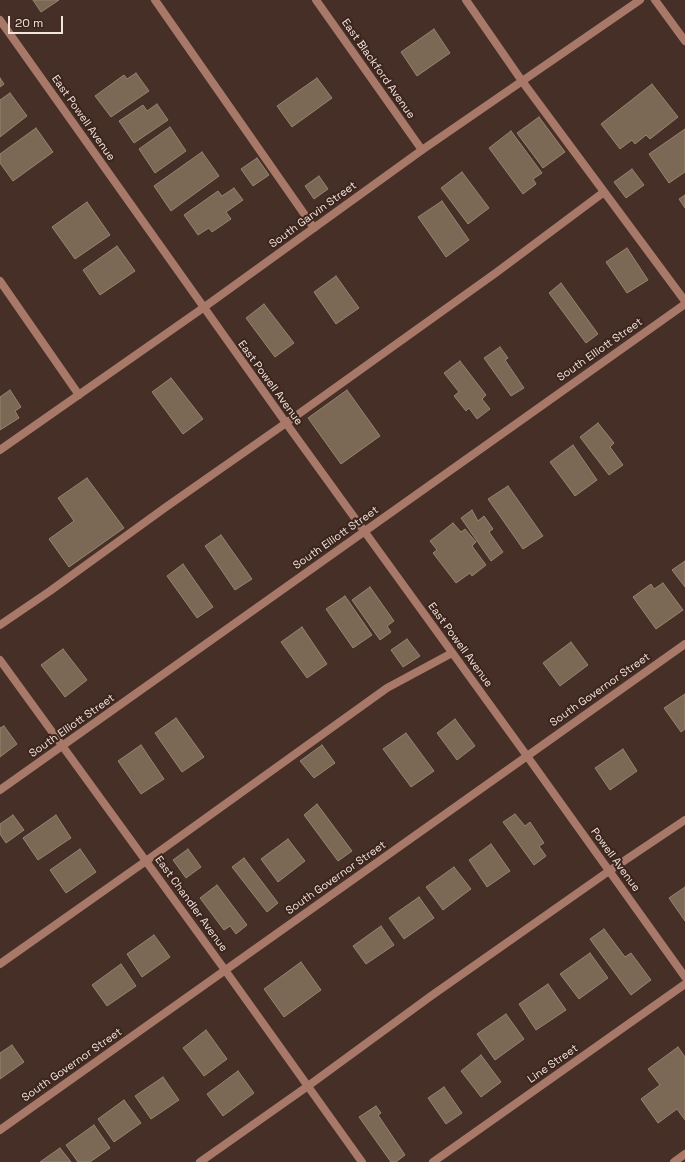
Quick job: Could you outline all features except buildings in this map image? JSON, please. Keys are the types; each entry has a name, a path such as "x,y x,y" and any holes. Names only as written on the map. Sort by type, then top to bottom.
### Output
{"street":[{"path":"155,0 314,228"},
{"name":"East Blackford Avenue","path":"316,0 422,150"},
{"path":"466,0 522,82 685,302"},
{"name":"South Garvin Street","path":"0,450 203,308 422,150 640,0"},
{"path":"655,0 685,41"},
{"name":"East Powell Avenue","path":"0,20 203,308 527,756"},
{"path":"0,625 50,591 497,272 604,192"},
{"path":"0,281 79,395"},
{"name":"South Elliott Street","path":"0,790 685,302"},
{"name":"South Governor Street","path":"0,1130 685,644"},
{"path":"0,964 386,688 452,653"},
{"name":"East Chandler Avenue","path":"0,660 362,1162"},
{"name":"Powell Avenue","path":"527,756 685,977"},
{"path":"200,1162 308,1086 431,996 609,871 685,820"},
{"name":"Line Street","path":"434,1162 685,984"},
{"path":"674,1162 685,1154"}]}
